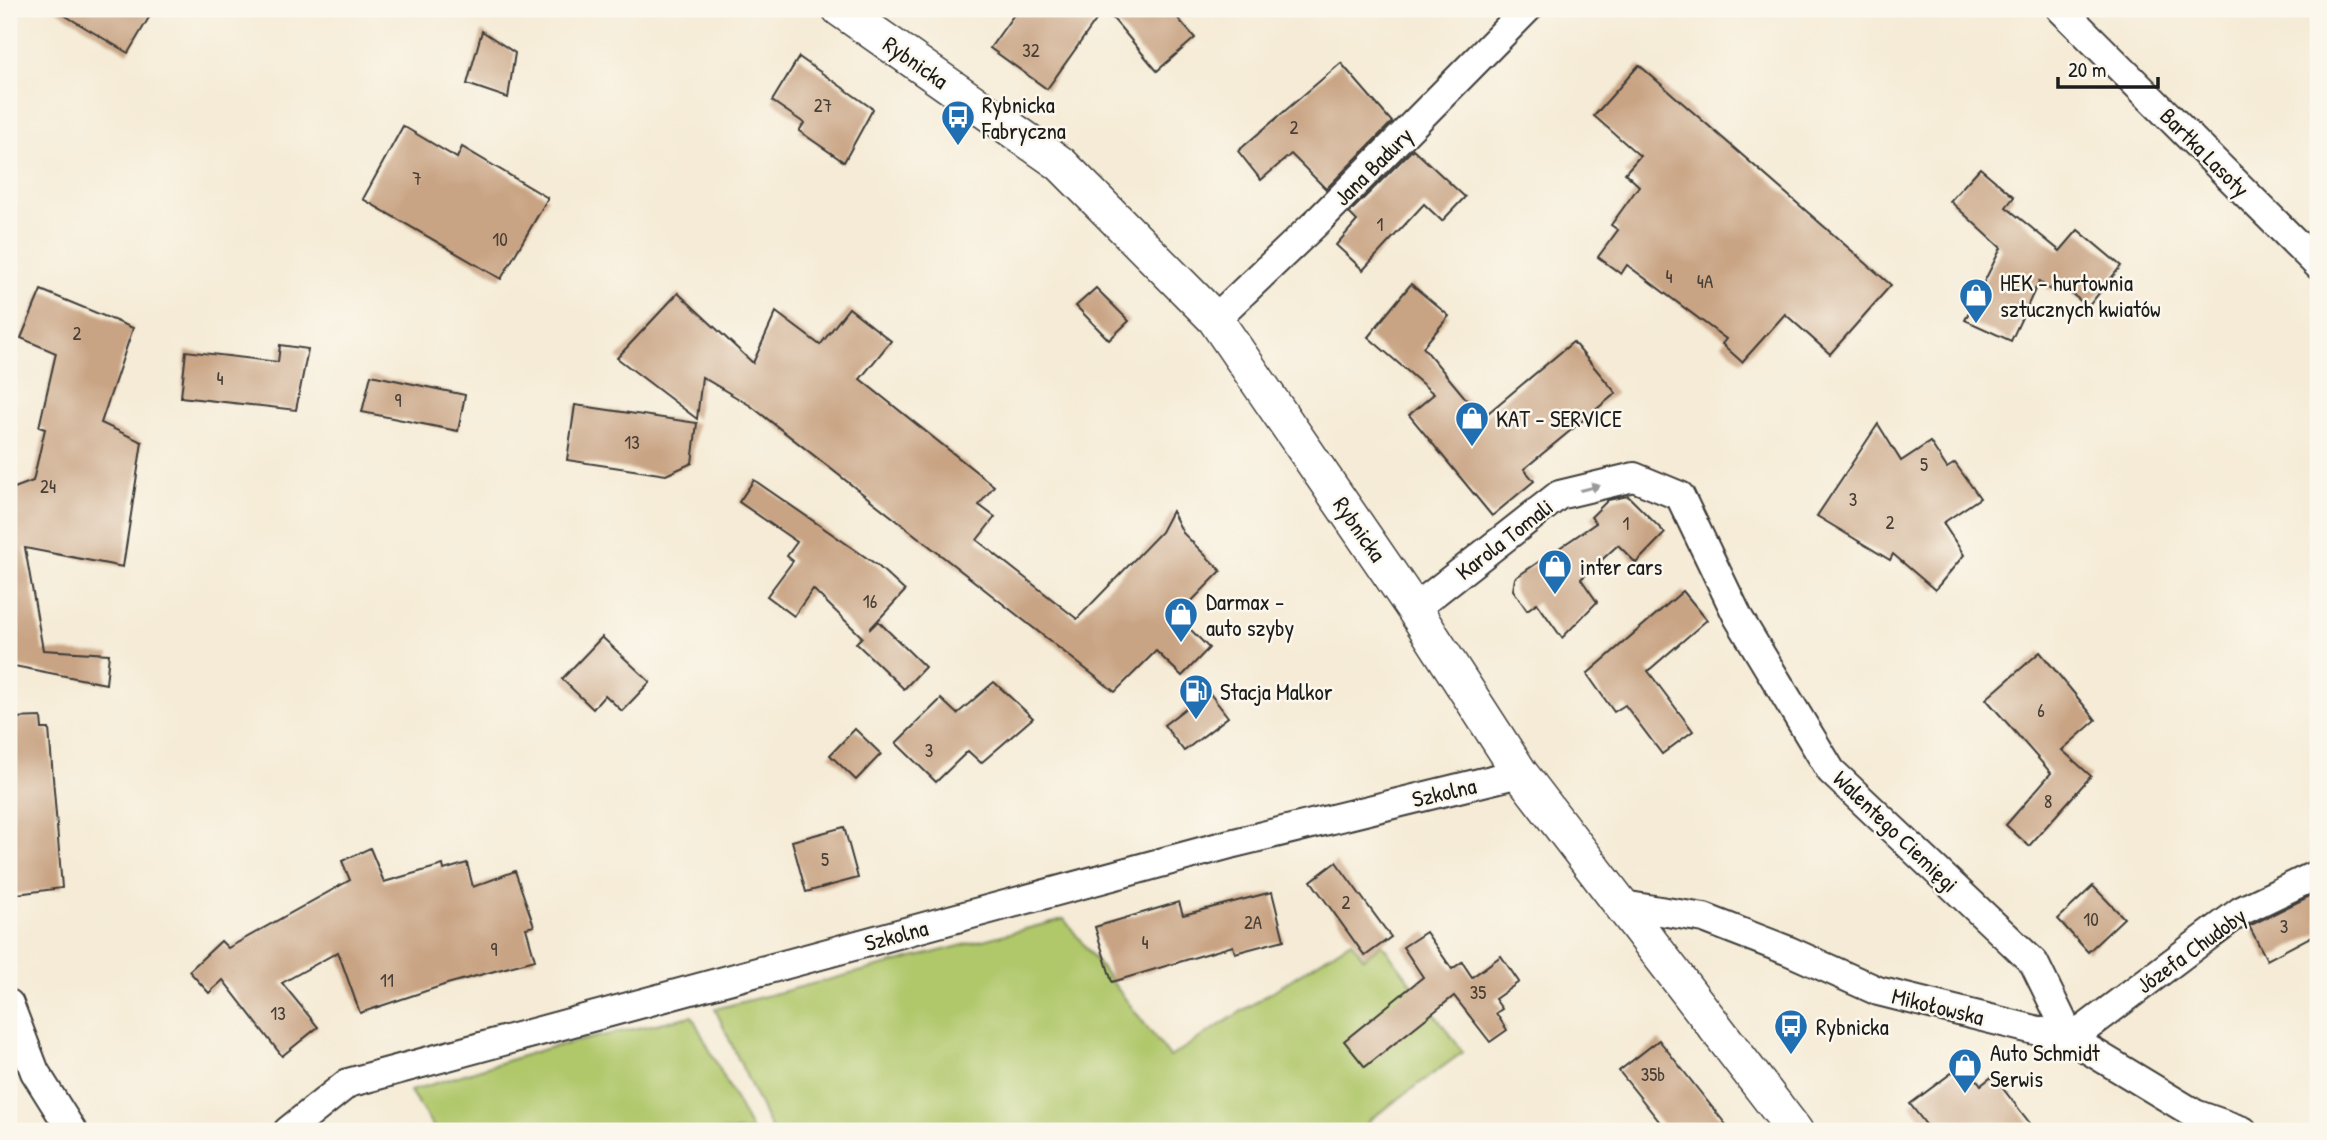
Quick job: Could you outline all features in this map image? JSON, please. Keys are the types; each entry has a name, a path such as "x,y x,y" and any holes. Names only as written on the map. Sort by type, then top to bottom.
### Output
{"street":[{"name":"Rybnicka","path":"840,9 1060,164 1215,319 1415,609 1520,773 1795,1131"},
{"name":"Jana Badury","path":"1215,319 1320,219 1527,9"},
{"name":"Bartka Lasoty","path":"2061,9 2318,265"},
{"name":"Karola Tomali","path":"1415,609 1559,495 1634,477 1680,496"},
{"name":"Walentego Ciemięgi","path":"1680,496 1738,617 1831,771 2035,963 2071,1039"},
{"name":"Szkolna","path":"288,1131 348,1083 1230,844 1520,773"},
{"name":"Józefa Chudoby","path":"2071,1039 2241,911 2318,874"},
{"name":"Mikołowska","path":"1623,905 1704,918 1789,951 1878,991 2071,1039 2195,1114 2243,1131"},
{"path":"9,1004 35,1072 72,1131"}],"green space":[{"path":"1064,919 1170,1057 1351,941 1364,958 1382,944 1463,1052 1368,1121 1375,1131 772,1131 715,1009"},
{"path":"692,1016 752,1131 436,1131 410,1091 548,1048"}],"building":[{"path":"54,9 154,9 128,53"},
{"path":"1018,9 1104,9 1047,89 990,48"},
{"path":"1105,9 1170,9 1195,38 1157,71"},
{"path":"482,31 515,53 508,98 467,84"},
{"path":"799,57 873,109 844,162 799,131 804,123 772,101"},
{"path":"1341,63 1392,122 1326,189 1291,154 1261,180 1238,151"},
{"path":"1639,65 1891,285 1830,354 1785,314 1742,362 1722,344 1726,339 1627,265 1621,274 1598,257 1618,230 1611,225 1639,186 1625,173 1640,156 1594,116"},
{"path":"403,126 457,158 462,147 548,198 501,279 363,199"},
{"path":"1413,149 1465,197 1442,221 1424,204 1363,270 1336,245 1357,221 1349,213"},
{"path":"1980,168 2014,197 2006,207 2060,251 2078,230 2121,266 2088,307 2055,280 2050,290 2039,281 2011,341 1965,320 2001,248 1950,201"},
{"path":"1411,284 1449,316 1423,347 1482,418 1573,342 1616,393 1524,469 1534,481 1492,516 1409,415 1434,394 1368,337"},
{"path":"1096,288 1129,321 1109,340 1076,306"},
{"path":"41,290 133,328 101,423 142,442 123,567 25,548 43,650 109,654 106,684 9,665 9,490 33,481 45,429 39,427 56,353 21,338"},
{"path":"678,293 753,363 776,312 820,345 849,308 891,341 860,379 994,486 979,505 995,517 977,540 1077,619 1161,532 1172,511 1183,533 1221,571 1177,616 1209,648 1182,676 1156,651 1115,692 751,406 702,377 697,419 617,358"},
{"path":"280,345 308,349 296,410 181,397 186,351 278,362"},
{"path":"371,375 465,395 458,431 362,412"},
{"path":"575,405 697,423 692,463 666,475 567,460"},
{"path":"1878,424 1901,461 1930,442 1947,468 1955,463 1980,498 1943,523 1964,555 1935,590 1893,554 1890,560 1817,516"},
{"path":"754,480 877,565 905,591 869,630 878,621 925,667 904,689 856,643 862,637 813,589 794,616 767,596 793,561 787,556 797,542 739,502"},
{"path":"1628,496 1665,533 1636,563 1618,545 1581,579 1597,602 1562,638 1537,603 1527,610 1513,590 1515,578 1596,523 1591,517 1608,500"},
{"path":"1683,591 1707,620 1648,671 1693,731 1662,754 1625,705 1614,712 1587,674"},
{"path":"602,637 650,682 622,711 605,695 593,709 562,679"},
{"path":"2040,652 2096,720 2062,750 2091,776 2029,846 2006,825 2051,773 1986,699"},
{"path":"994,682 1033,718 981,763 968,751 936,782 896,743 941,699 957,714"},
{"name":"Stacja Malkor","path":"1208,691 1228,717 1184,751 1164,725"},
{"path":"41,717 42,729 49,729 62,888 9,895 9,731 13,731 12,718"},
{"path":"855,729 881,754 856,780 830,755"},
{"path":"844,827 858,878 806,892 792,841"},
{"path":"370,848 384,882 443,865 444,870 467,863 473,887 515,871 534,926 526,928 535,960 447,984 360,1013 338,952 282,983 318,1027 282,1056 223,980 209,993 189,971 221,941 228,948 350,880 342,861"},
{"path":"1336,862 1391,937 1365,956 1311,881"},
{"path":"2093,886 2124,918 2088,952 2058,919"},
{"path":"1272,892 1284,940 1235,953 1233,946 1112,982 1095,927 1179,902 1183,915"},
{"path":"2318,892 2318,933 2267,960 2249,926"},
{"path":"1426,932 1452,969 1462,962 1472,977 1501,956 1519,982 1495,999 1502,1009 1496,1013 1507,1030 1490,1042 1454,996 1365,1067 1344,1041 1423,977 1403,947"},
{"path":"1659,1040 1731,1131 1667,1131 1619,1071"},
{"name":"Auto Schmidt Serwis","path":"1965,1063 1981,1085 1993,1076 2036,1131 1931,1131 1910,1104"}],"place":[{"name":"Rybnicka Fabryczna","path":"958,147"},
{"name":"HEK - hurtownia sztucznych kwiatów","path":"1976,325"},
{"name":"KAT - SERVICE","path":"1472,448"},
{"name":"inter cars","path":"1555,596"},
{"name":"Darmax - auto szyby","path":"1181,644"},
{"name":"Stacja Malkor","path":"1196,721"},
{"name":"Rybnicka","path":"1791,1056"},
{"name":"Auto Schmidt Serwis","path":"1965,1095"}]}
